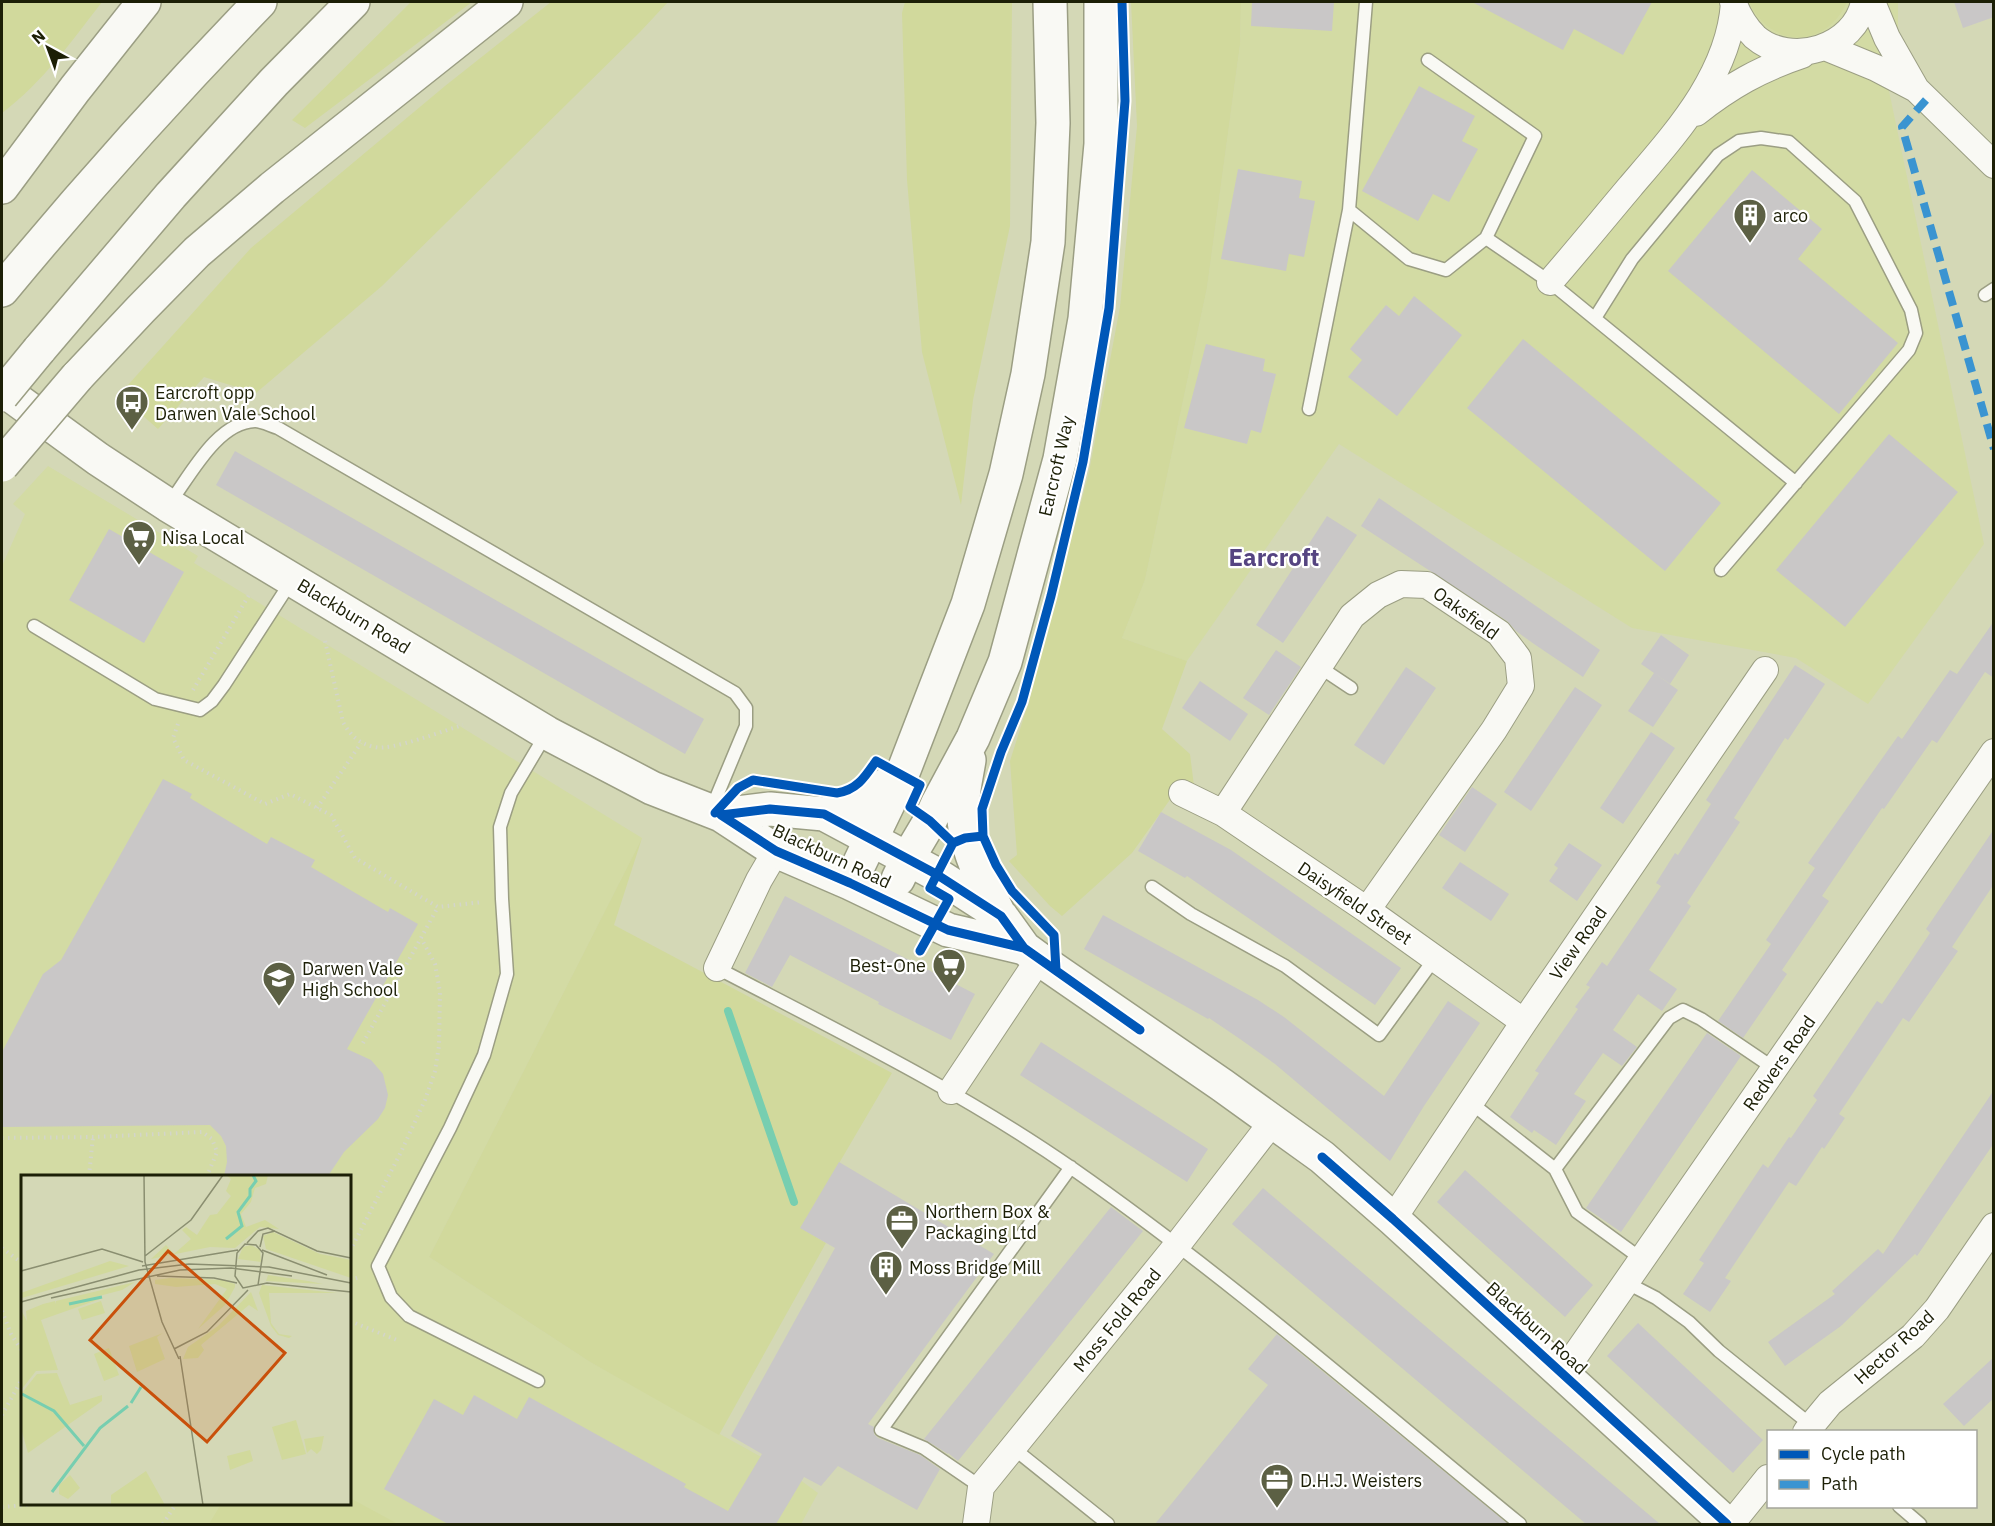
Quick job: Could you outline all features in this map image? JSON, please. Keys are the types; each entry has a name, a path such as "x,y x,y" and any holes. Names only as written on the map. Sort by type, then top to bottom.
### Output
{"highway":[{"path":"2,187 144,2"},
{"path":"2,290 70,208 178,87 260,2"},
{"path":"2,395 171,195 273,82 352,2"},
{"path":"2,465 77,377 197,252 289,174 506,2"},
{"path":"850,883 902,775 968,604 1006,474 1028,375 1048,242 1053,123 1050,2"},
{"name":"Earcroft Way","path":"887,900 973,738 1005,662 1057,470 1083,330 1101,144 1101,2"},
{"name":"Blackburn Road","path":"2,389 98,459 168,505 547,733 652,788 716,814 776,851 850,883 948,930 1032,954"},
{"path":"973,738 963,797 966,838 974,862 1000,916"},
{"path":"824,814 856,803 902,775"},
{"name":"Blackburn Road","path":"716,814 770,809 824,814 945,879 1000,916 1032,954 1322,1157 1729,1524"}],"street":[{"path":"1733,2 1742,22 1756,38 1775,48 1795,52 1821,49 1876,68 1916,89 1984,148 1994,165"},
{"path":"1550,282 1686,121 1711,78 1722,53 1730,32 1733,2"},
{"path":"1686,121 1744,79 1779,62 1821,49 1841,37 1855,23 1864,2"},
{"path":"1872,2 1887,38 1916,89"},
{"name":"Oaksfield","path":"1222,813 1352,616 1378,595 1401,584 1427,585 1499,633 1518,658 1521,686 1494,730 1367,909"},
{"name":"View Road","path":"1393,1219 1524,1022 1765,670"},
{"name":"Redvers Road","path":"1563,1373 1994,752"},
{"name":"Daisyfield Street","path":"1182,793 1222,813 1367,909 1524,1022"},
{"path":"717,968 759,880 776,851"},
{"path":"951,1091 1032,954"},
{"name":"Moss Fold Road","path":"981,1487 1178,1244 1273,1121"},
{"name":"Hector Road","path":"1808,1428 1830,1403 1913,1336 1931,1316 1994,1226"},
{"path":"1729,1524 1767,1479"},
{"path":"976,1524 981,1487"}],"lane":[{"path":"1309,409 1349,210 1366,2"},
{"path":"1349,210 1409,259 1446,270 1486,238 1535,136 1428,60"},
{"path":"1595,318 1632,259 1718,155 1739,141 1761,138 1789,142 1856,201 1911,310 1916,333 1909,350 1721,570"},
{"path":"1486,238 1550,282 1796,483"},
{"path":"168,505 218,437 235,425 257,421 278,428 735,693 746,708 746,726 716,814"},
{"path":"34,626 155,699 200,710 212,701 293,579"},
{"path":"1318,666 1351,688"},
{"path":"538,1381 409,1316 391,1296 378,1266 450,1128 484,1055 507,974 500,827 511,793 547,733"},
{"path":"1152,888 1191,914 1286,966 1379,1035 1435,958"},
{"path":"717,968 951,1091 1071,1167 1178,1244 1520,1524"},
{"path":"1555,1169 1669,1018 1683,1010 1701,1019 1775,1069"},
{"path":"1471,1104 1555,1169 1577,1212 1643,1260"},
{"path":"981,1487 924,1448 881,1430 1071,1167"},
{"path":"1627,1283 1656,1298 1689,1322 1719,1352 1808,1428"},
{"path":"1013,1448 1108,1524"},
{"path":"1901,1508 1920,1524"}],"path":[{"path":"249,595 195,685 185,707 173,738 184,760 265,804 290,794 331,815 355,858 438,907 502,899"},
{"path":"325,641 343,722 349,734 361,743 377,748 396,745 463,725"},
{"path":"316,808 361,743"},
{"path":"363,1043 438,907"},
{"path":"351,1249 401,1152 425,1100 435,1071 439,1046 440,992 435,964 422,938"},
{"path":"2,1138 202,1132 212,1139 217,1152 207,1175"},
{"path":"89,1175 93,1137"},
{"path":"2,1248 21,1262"},
{"path":"2,1311 11,1334 21,1349"},
{"path":"351,1321 397,1340"},
{"path":"2,1415 21,1381"},
{"path":"2,1507 21,1505"},
{"path":"163,1524 175,1505"}],"shaded area":[{"path":"2,2 102,2 44,75 2,113"},
{"path":"411,2 472,2 305,128 292,120"},
{"path":"551,2 668,2 382,286 256,393 204,377 158,429 119,395 251,248 445,86"},
{"path":"905,2 1012,2 1010,226 973,400 961,505 922,352 907,180 902,13"},
{"path":"1131,2 1241,2 1240,45 1207,288 1145,580 1122,638 1187,661 1162,729 1190,754 1194,786 1174,794 1132,853 1062,916 1009,861 1017,855 1010,761 1028,704 1089,472 1120,307 1137,126"},
{"path":"1241,2 1898,2 1898,64 1889,91 1984,544 1868,704 1796,658 1632,628 1339,444 1187,661 1122,638 1145,580 1207,288 1240,45"},
{"path":"1749,2 1847,2 1838,17 1826,28 1813,35 1798,37 1784,35 1771,28 1759,17"},
{"name":"Darwen Vale High School","path":"48,466 198,556 194,563 642,838 429,1257 590,1362 792,1474 818,1493 801,1524 2,1524 2,566 25,514 13,504"},
{"path":"642,838 614,925 892,1073 801,1228 826,1243 719,1435 590,1362 429,1257"},
{"path":"351,1499 398,1524 209,1524 220,1505 351,1505"}],"building":[{"path":"1252,2 1334,2 1332,31 1251,26"},
{"path":"1472,2 1652,2 1623,55 1574,29 1563,50"},
{"path":"1954,2 1994,2 1994,17 1963,28"},
{"path":"1419,86 1475,116 1462,141 1478,149 1449,202 1433,194 1418,221 1362,191"},
{"path":"1238,169 1302,181 1299,198 1315,201 1304,257 1289,254 1286,271 1221,259"},
{"path":"1752,170 1822,229 1798,259 1898,343 1839,414 1668,271"},
{"path":"1414,296 1462,335 1397,416 1348,377 1362,360 1350,349 1386,305 1399,316"},
{"path":"1523,339 1721,503 1665,571 1467,408"},
{"path":"1206,344 1265,359 1263,371 1276,374 1261,433 1251,430 1247,444 1184,428"},
{"path":"1889,434 1958,492 1845,627 1776,570"},
{"path":"235,451 704,719 685,754 216,485"},
{"path":"1379,498 1600,650 1583,677 1516,631 1507,621 1361,526"},
{"path":"1327,516 1357,535 1283,643 1256,625"},
{"path":"109,529 184,572 144,643 69,600"},
{"path":"1994,621 1994,678 1985,672 1937,743 1932,740 1884,809 1882,808 1822,896 1829,901 1782,970 1787,974 1743,1038 1718,1021 1771,944 1766,940 1815,868 1808,863 1898,736 1902,739 1950,670 1957,674"},
{"path":"1661,635 1689,655 1670,684 1641,664"},
{"path":"1276,650 1301,667 1269,715 1243,698"},
{"path":"1795,665 1825,684 1788,740 1785,738 1734,818 1740,822 1687,903 1691,906 1649,970 1677,989 1662,1011 1638,994 1613,1030 1637,1047 1622,1066 1603,1053 1574,1094 1586,1101 1556,1145 1534,1130 1532,1133 1510,1117 1539,1073 1535,1071 1578,1009 1575,1007 1590,987 1586,985 1602,962 1607,966 1661,886 1656,883 1675,853 1678,855 1711,804 1706,800"},
{"path":"1406,667 1436,688 1384,765 1354,745"},
{"path":"1654,673 1678,690 1653,727 1628,711"},
{"path":"1200,681 1248,714 1230,741 1182,708"},
{"path":"1575,687 1602,705 1531,811 1504,792"},
{"path":"1651,732 1675,748 1623,824 1600,808"},
{"path":"163,779 192,794 190,798 267,844 271,837 315,860 311,867 388,912 390,908 418,924 347,1049 371,1060 383,1074 388,1095 385,1108 378,1119 344,1152 329,1175 224,1175 227,1162 226,1146 221,1136 210,1125 2,1127 2,1052 43,974 61,960"},
{"path":"1472,787 1497,804 1465,852 1439,835"},
{"path":"1161,812 1231,850 1401,968 1375,1005 1187,876 1185,878 1138,851"},
{"path":"1994,829 1994,884 1952,947 1958,951 1909,1022 1903,1018 1839,1114 1845,1118 1824,1149 1822,1147 1796,1186 1789,1182 1725,1278 1731,1281 1710,1312 1683,1294 1704,1263 1699,1260 1763,1164 1768,1168 1789,1137 1791,1138 1817,1100 1813,1096 1877,1001 1882,1004 1910,963 1930,933 1926,929"},
{"path":"1569,843 1602,865 1577,901 1549,881 1558,868 1554,865"},
{"path":"1460,862 1509,894 1491,921 1442,888"},
{"path":"785,896 975,994 951,1040 878,1004 879,1002 790,955 772,987 745,973"},
{"path":"1103,915 1258,1000 1284,1017 1384,1096 1448,1001 1480,1023 1390,1161 1275,1064 1240,1039 1209,1018 1084,949"},
{"path":"1707,1033 1741,1056 1621,1232 1586,1208"},
{"path":"1041,1042 1208,1149 1187,1182 1020,1075"},
{"path":"1994,1090 1994,1143 1917,1256 1915,1254 1841,1326 1785,1366 1768,1342 1835,1294 1832,1291 1878,1249 1883,1254"},
{"path":"839,1162 994,1254 868,1424 874,1427 874,1434 878,1438 920,1455 940,1469 917,1510 838,1466 821,1486 804,1477 776,1524 448,1524 384,1489 434,1399 463,1415 474,1395 517,1419 529,1397 686,1484 684,1487 728,1511 762,1454 731,1436 835,1248 800,1228"},
{"path":"1465,1170 1593,1285 1565,1317 1437,1202"},
{"path":"1263,1188 1660,1524 1586,1524 1232,1224"},
{"path":"1111,1207 1143,1231 958,1461 924,1439"},
{"path":"1638,1323 1763,1440 1733,1473 1607,1356"},
{"path":"1277,1334 1508,1524 1155,1524 1268,1385 1248,1369"},
{"path":"1994,1357 1994,1398 1964,1426 1943,1404"}],"waterway":[{"path":"728,1011 794,1202"}],"marked path":[{"path":"1926,100 1902,127 1994,449"}],"cycle path":[{"path":"1056,970 1054,935 1012,891 996,865 983,836 982,809 1001,752 1022,702 1051,596 1083,462 1109,308 1125,101 1122,2"},
{"path":"715,813 738,788 753,780 837,793 855,786 876,761 920,785 910,807 930,821 953,843 965,838 983,836"},
{"path":"721,815 770,809 824,814 936,874 1001,916 1024,948 1140,1030"},
{"path":"721,815 776,851 850,883 948,930 1024,948"},
{"path":"920,951 949,899 930,888 953,843"},
{"path":"1322,1157 1727,1524"}],"place":[{"name":"arco","path":"1750,244"},
{"name":"Earcroft opp Darwen Vale School","path":"132,431"},
{"name":"Nisa Local","path":"139,566"},
{"name":"Best-One","path":"949,994"},
{"name":"Darwen Vale High School","path":"279,1007"},
{"name":"Northern Box & Packaging Ltd","path":"902,1250"},
{"name":"Moss Bridge Mill","path":"886,1296"},
{"name":"D.H.J. Weisters","path":"1277,1509"}],"district":[{"name":"Earcroft","path":"1274,557"}]}
